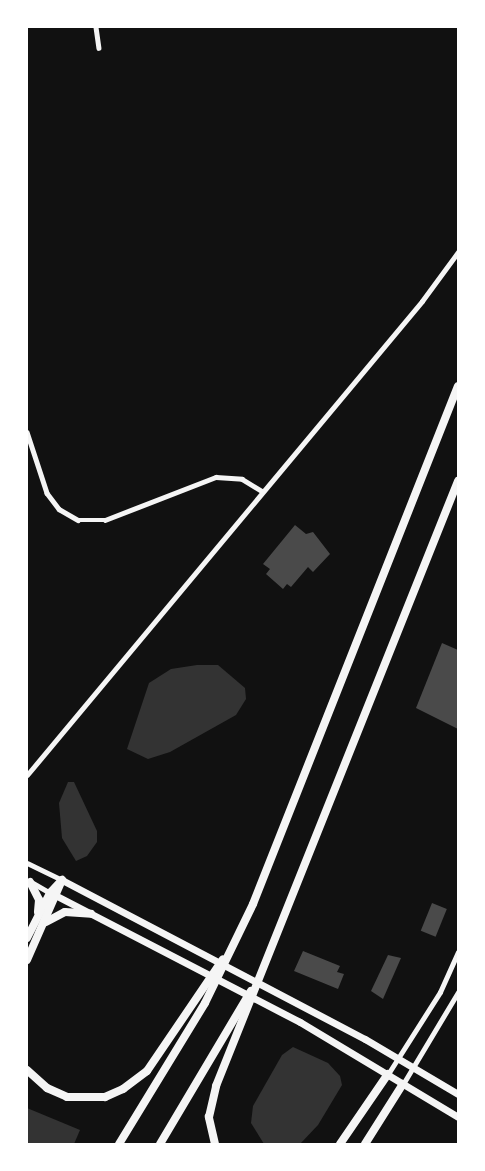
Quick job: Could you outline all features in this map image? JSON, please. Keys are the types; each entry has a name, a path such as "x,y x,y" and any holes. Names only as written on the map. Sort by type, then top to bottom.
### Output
{"highway":[{"path":"119,1144 205,1004 235,940 458,386"},
{"path":"215,1144 210,1106 239,1022 268,958 458,481"},
{"path":"27,960 40,922 62,880"},
{"path":"28,881 39,900 40,922"},
{"path":"27,938 40,922 60,914 91,914"},
{"path":"27,1070 47,1088 67,1097 105,1096 123,1089 147,1071 235,940"},
{"path":"160,1144 239,1022"},
{"path":"340,1144 388,1074"},
{"path":"365,1144 403,1084"}],"main road":[{"path":"62,880 399,1058 458,1094"},
{"path":"54,894 300,1022 458,1117"}],"street":[{"path":"96,27 99,48"},
{"path":"27,775 422,301 458,252"},
{"path":"27,432 52,501 78,520 105,520 216,477 242,479 262,491"},
{"path":"27,863 62,880"},
{"path":"28,881 54,894"},
{"path":"388,1074 440,992 458,952"},
{"path":"403,1084 458,992"}],"shaded area":[{"path":"218,665 245,688 246,699 236,715 170,752 148,759 127,749 149,683 171,669"},
{"path":"68,782 74,782 97,831 97,842 87,856 76,861 62,838 59,803"},
{"path":"293,1047 328,1063 340,1076 342,1085 318,1125 300,1144 264,1144 251,1123 253,1106 282,1055"},
{"path":"27,1108 80,1130 74,1144 27,1144"}],"building":[{"path":"295,525 306,534 313,532 330,554 313,572 308,567 291,587 287,584 283,589 266,574 270,569 263,564"},
{"path":"442,643 458,650 458,729 416,708"},
{"path":"432,903 447,909 436,937 421,931"},
{"path":"303,951 340,966 337,972 344,974 338,989 294,971"},
{"path":"388,955 401,958 383,999 371,991"}]}
